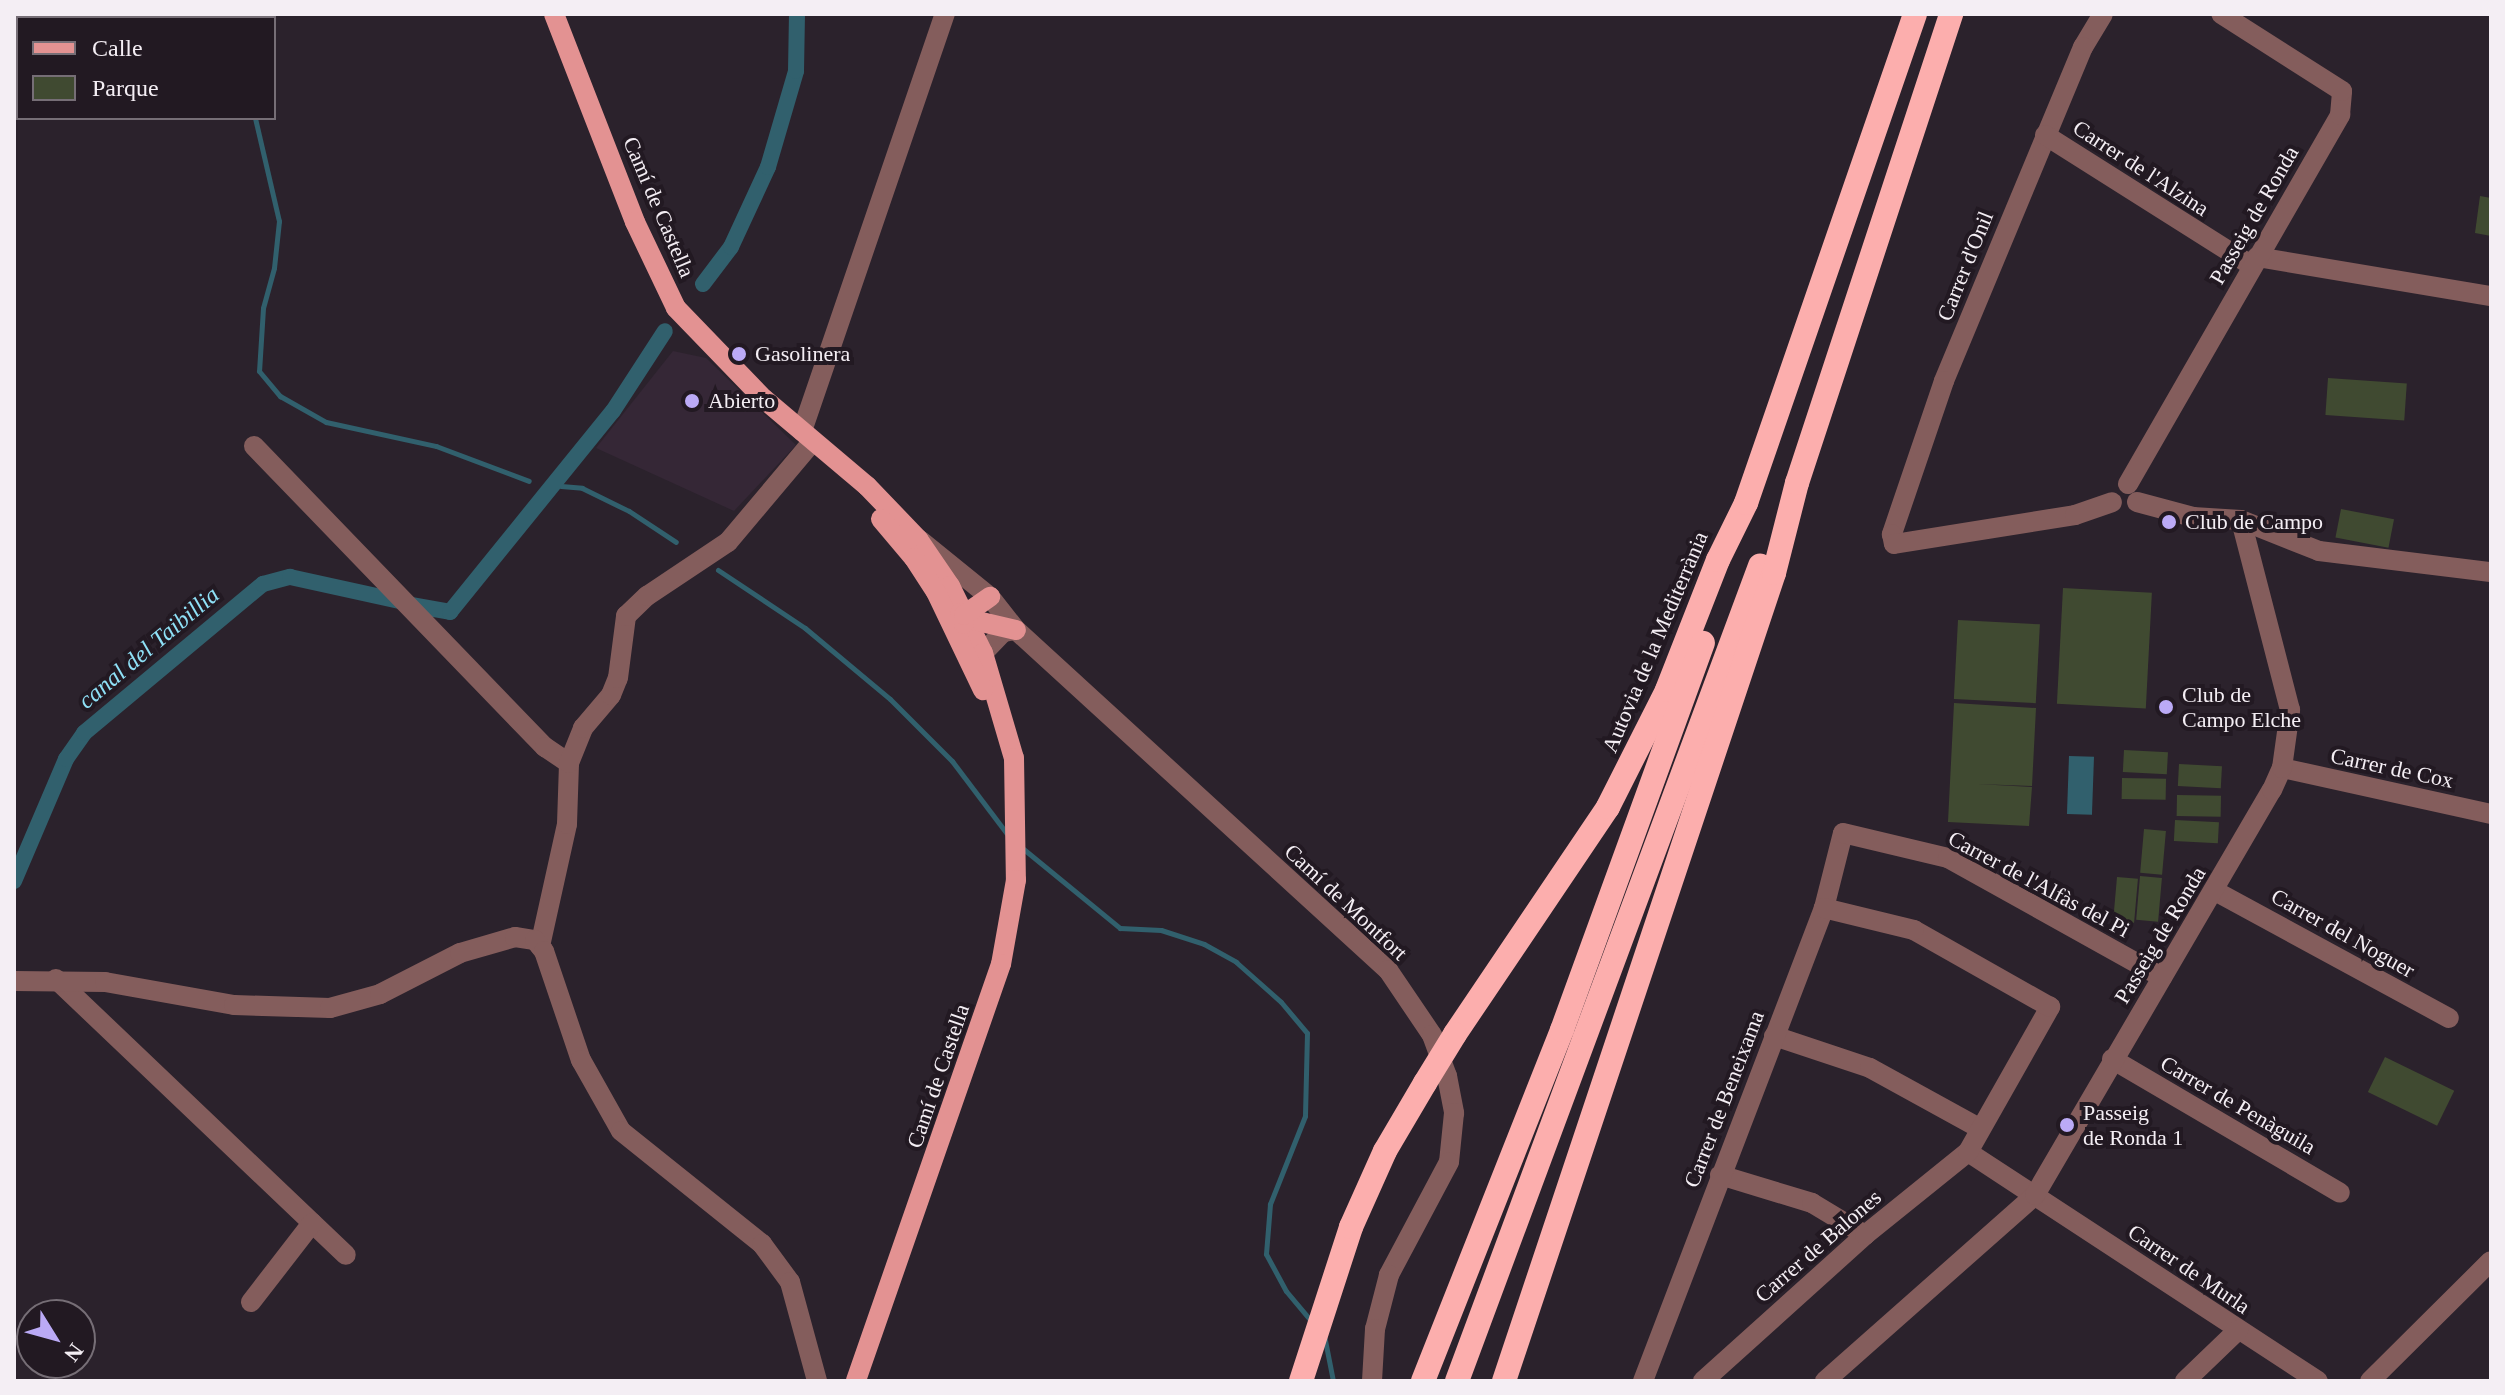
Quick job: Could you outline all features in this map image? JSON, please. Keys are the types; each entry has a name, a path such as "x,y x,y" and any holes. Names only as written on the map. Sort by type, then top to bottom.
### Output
{"highway":[{"name":"Autovia de la Mediterrània","path":"1301,1381 1339,1258 1385,1151 1455,1034 1608,807 1667,690 1718,560 1746,503 1915,14"},
{"path":"1504,1381 1774,573 1797,483 1951,14"},
{"path":"1457,1381 1757,574 1797,483"},
{"path":"1423,1381 1562,1030 1731,564 1746,503"}],"main road":[{"name":"Camí de Castella","path":"554,14 635,222 676,308 722,359 831,457 844,480 909,540 964,615 983,653 1014,758 1016,880 1001,964 856,1381"},
{"name":"Camí de Castella","path":"909,540 985,696 1013,776"},
{"path":"964,615 990,597"},
{"path":"964,615 1016,630"},
{"path":"964,615 964,626 982,675 985,696"}],"street":[{"path":"540,946 567,824 569,763 583,728 611,695 618,678 626,616 647,596 728,542 807,436 945,14"},
{"name":"Carrer d'Onil","path":"2103,14 2083,47 1944,381 1892,534 1894,544 2075,515 2112,502"},
{"name":"Passeig de Ronda","path":"2112,502 2114,488 2132,493 2254,262 2340,115 2342,91 2221,14"},
{"name":"Carrer de l'Alzina","path":"2045,135 2254,262 2491,296"},
{"path":"254,446 545,747 569,763"},
{"path":"2132,493 2193,517 2241,520 2319,551 2491,572"},
{"name":"Passeig de Ronda","path":"1825,1381 2035,1195 2112,1059 2215,891 2282,768 2290,710 2241,520"},
{"name":"Camí de Montfort","path":"909,540 990,597 1016,630 1388,970 1432,1035 1447,1076 1454,1113 1449,1162 1389,1275 1375,1329 1372,1381"},
{"path":"983,653 1003,632 1016,630"},
{"name":"Carrer de Cox","path":"2282,768 2365,789 2491,814"},
{"name":"Carrer de Beneixama","path":"1643,1381 1824,908 1843,833"},
{"name":"Carrer de l'Alfàs del Pi","path":"1843,833 1948,858 2162,977"},
{"name":"Carrer del Noguer","path":"2215,891 2449,1018"},
{"name":"Carrer de Balones","path":"1703,1381 1865,1235 1968,1152 2050,1007 1914,930 1824,908"},
{"path":"14,981 56,979 105,982 234,1005 330,1008 380,994 460,953 515,937 535,940 540,946 581,1060 621,1131 762,1244 790,1282 817,1381"},
{"path":"56,979 346,1255"},
{"path":"1774,1036 1870,1068 1979,1128"},
{"name":"Carrer de Penàguila","path":"2112,1059 2340,1193"},
{"path":"1968,1152 2035,1195"},
{"path":"1720,1175 1812,1203 1865,1235"},
{"name":"Carrer de Murla","path":"2035,1195 2318,1381"},
{"path":"251,1302 312,1223"},
{"path":"2370,1381 2491,1261"},
{"path":"2185,1381 2238,1330"}],"shaded area":[{"name":"Abierto","path":"673,351 706,358 796,445 734,511 596,448"}],"green space":[{"path":"2480,196 2491,198 2491,236 2475,233"},
{"path":"2328,378 2407,384 2404,420 2325,415"},
{"path":"2341,509 2394,519 2388,548 2335,537"},
{"path":"2063,588 2152,593 2146,708 2057,704"},
{"path":"1958,620 2040,624 2036,703 1954,699"},
{"path":"1954,703 2036,708 2032,786 1977,784 2032,787 2029,826 1948,822"},
{"path":"2124,750 2168,752 2167,774 2123,772"},
{"path":"2179,764 2222,766 2221,788 2178,786"},
{"path":"2122,778 2166,779 2166,800 2122,799"},
{"path":"2177,795 2221,796 2221,817 2177,816"},
{"path":"2175,820 2219,822 2218,843 2174,841"},
{"path":"2144,829 2166,831 2162,875 2140,873"},
{"path":"2140,876 2162,878 2158,922 2136,920"},
{"path":"2117,877 2138,879 2134,923 2113,921"},
{"path":"2385,1057 2454,1091 2437,1126 2368,1092"}],"water":[{"path":"2069,756 2094,757 2092,815 2067,814"}],"waterway":[{"name":"canal del Taibillia","path":"703,284 731,247 768,167 796,71 797,14"},
{"path":"255,120 279,221 274,268 263,308 259,371 280,396 326,422 436,446 529,481"},
{"name":"canal del Taibillia","path":"411,605 450,612 613,411 665,331"},
{"path":"561,486 582,488 629,511 676,542"},
{"path":"718,570 805,628 890,699 952,761 1008,835"},
{"name":"canal del Taibillia","path":"14,881 66,759 84,733 263,584 290,577 399,601"},
{"path":"1021,847 1120,928 1161,930 1204,944 1236,962 1281,1002 1307,1033 1305,1116 1270,1204 1266,1254 1286,1291 1312,1322"},
{"path":"1324,1335 1333,1381"}],"place":[{"name":"Gasolinera","path":"739,354"},
{"name":"Abierto","path":"692,401"},
{"name":"Club de Campo","path":"2169,522"},
{"name":"Club de Campo Elche","path":"2166,707"},
{"name":"Passeig de Ronda 1","path":"2067,1125"}]}
